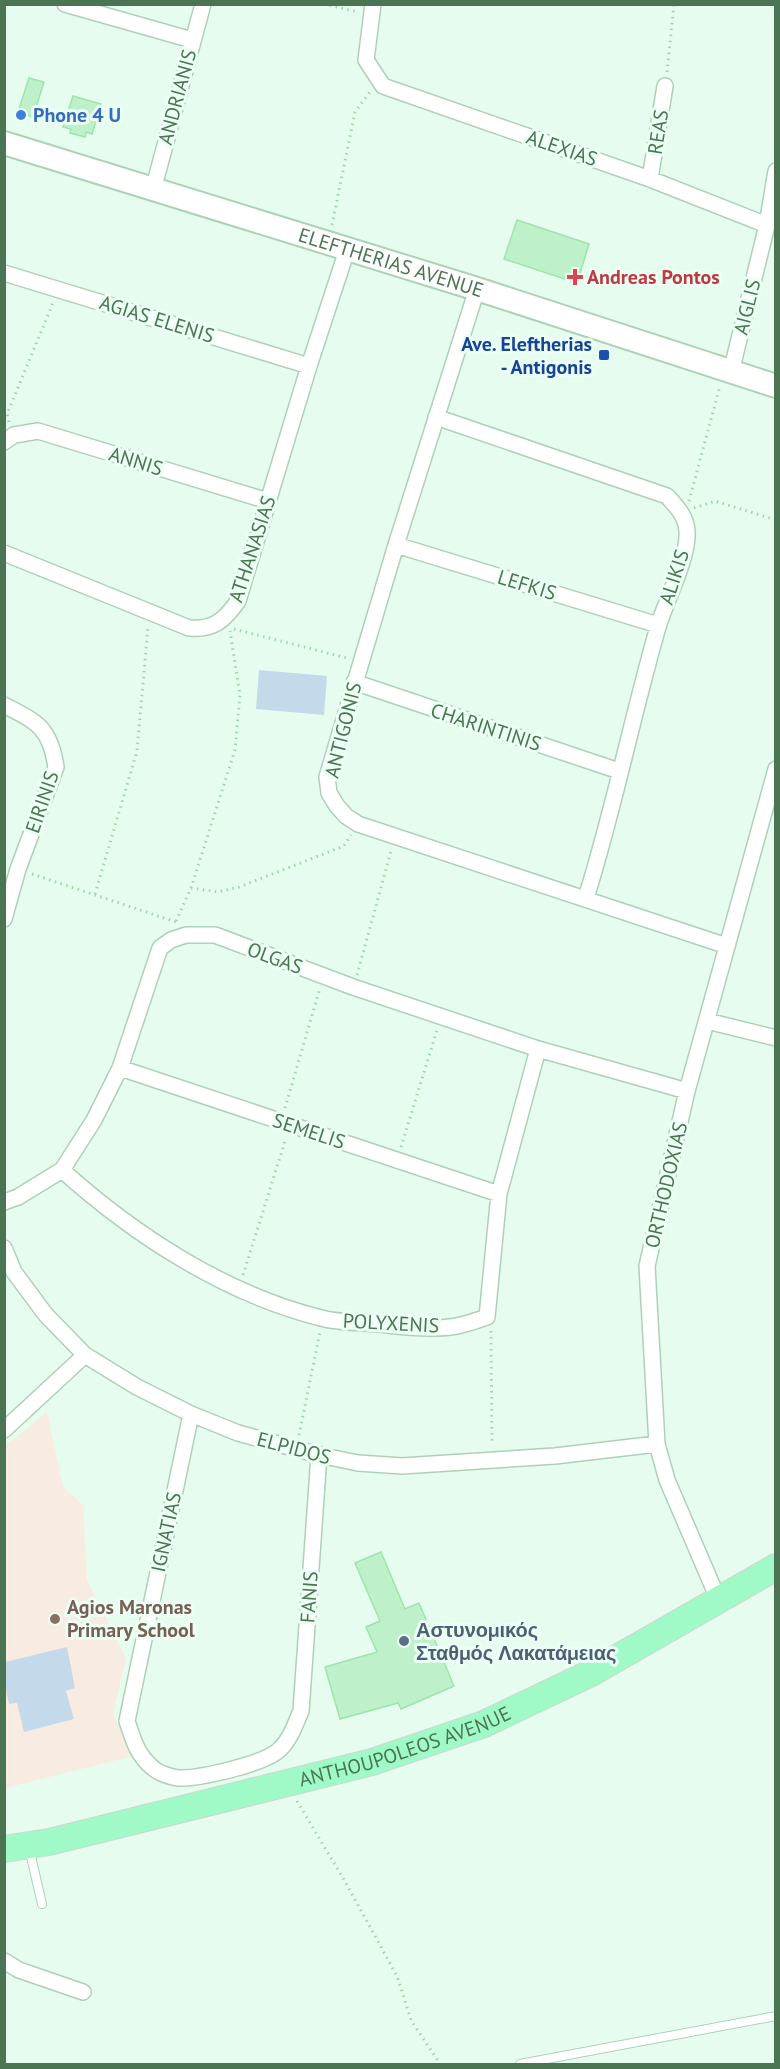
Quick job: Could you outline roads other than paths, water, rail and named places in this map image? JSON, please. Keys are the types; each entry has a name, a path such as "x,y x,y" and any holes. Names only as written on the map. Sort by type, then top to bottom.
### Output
{"main road":[{"name":"ELEFTHERIAS AVENUE","path":"4,143 776,386"},
{"name":"ANTHOUPOLEOS AVENUE","path":"16,1847 49,1842 372,1762 484,1724 591,1672 776,1567"}],"street":[{"path":"65,4 192,40"},
{"name":"ANDRIANIS","path":"153,190 202,4"},
{"name":"ALEXIAS","path":"372,10 366,60 382,86 650,179 767,225"},
{"name":"REAS","path":"650,179 665,86"},
{"name":"AIGLIS","path":"728,371 767,225 776,171"},
{"name":"ATHANASIAS","path":"4,553 189,628 202,629 217,624 228,615 237,601 309,366 338,248"},
{"name":"AGIAS ELENIS","path":"4,273 309,366"},
{"name":"ANTIGONIS","path":"477,290 354,682 327,777 329,793 346,816 358,824 727,946"},
{"name":"ALIKIS","path":"436,417 667,496 682,513 687,530 686,548 658,625 601,849 586,898"},
{"name":"ANNIS","path":"9,438 38,431 268,501"},
{"name":"LEFKIS","path":"396,545 658,625"},
{"name":"CHARINTINIS","path":"354,682 619,771"},
{"name":"EIRINIS","path":"4,705 35,721 45,732 56,767 11,867 4,919"},
{"name":"ORTHODOXIAS","path":"719,1601 667,1480 657,1444 648,1266 687,1091 776,769"},
{"name":"OLGAS","path":"4,1202 18,1197 62,1170 94,1120 120,1068 160,948 171,940 186,935 215,936 353,987 538,1049 687,1091"},
{"path":"706,1021 776,1038"},
{"path":"499,1194 538,1049"},
{"name":"SEMELIS","path":"120,1068 499,1194"},
{"name":"POLYXENIS","path":"62,1170 103,1205 161,1247 239,1288 275,1304 323,1318 409,1327 459,1326 487,1317 499,1194"},
{"name":"ELPIDOS","path":"4,1248 9,1274 86,1355 136,1387 191,1414 238,1433 358,1463 402,1466 492,1461 657,1444"},
{"path":"4,1430 86,1355"},
{"name":"IGNATIAS","path":"191,1414 127,1721 136,1750 154,1769 176,1778 197,1777 262,1760 278,1751 290,1737"},
{"name":"FANIS","path":"290,1737 301,1710 319,1455"},
{"path":"4,1961 19,1971 83,1992"}],"lane":[{"path":"16,1847 42,1904"},
{"path":"520,2064 776,2016"}],"place":[{"name":"Phone 4 U","path":"21,115"},
{"name":"Andreas Pontos","path":"575,277"},
{"name":"Ave. Eleftherias - Antigonis","path":"604,355"},
{"name":"Agios Maronas Primary School","path":"55,1619"},
{"name":"Αστυνομικός Σταθμός Λακατάμειας","path":"404,1641"}]}
